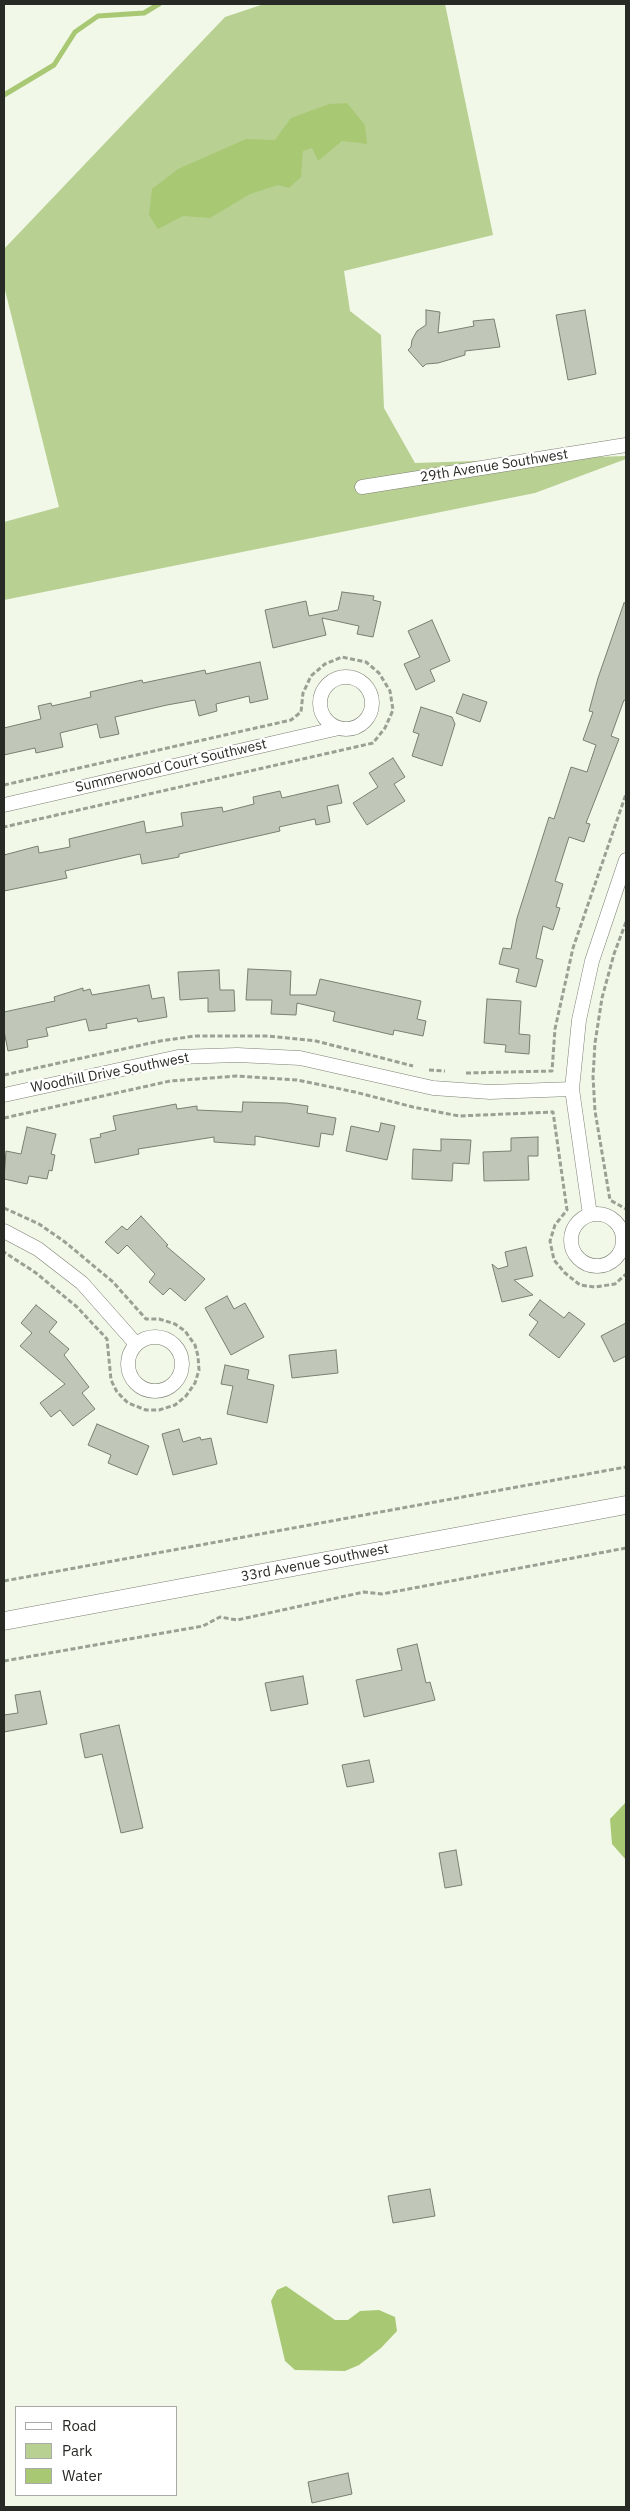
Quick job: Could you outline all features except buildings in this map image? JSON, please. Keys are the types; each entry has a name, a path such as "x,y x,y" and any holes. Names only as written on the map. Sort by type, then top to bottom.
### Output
{"street":[{"name":"29th Avenue Southwest","path":"362,487 626,445"},
{"name":"Summerwood Court Southwest","path":"4,805 339,728"},
{"path":"590,1215 572,1089 579,1020 592,961 626,860"},
{"name":"Woodhill Drive Southwest","path":"4,1095 178,1057 237,1055 300,1058 434,1088 490,1092 572,1089"},
{"path":"4,1231 38,1249 82,1283 136,1344"},
{"name":"33rd Avenue Southwest","path":"4,1621 626,1505"}],"path":[{"path":"460,1073 552,1071 555,1029 573,948 626,794"},
{"path":"626,922 614,954 602,998 595,1043 593,1077 595,1110 610,1200 626,1209"},
{"path":"4,1075 160,1041 195,1036 268,1036 316,1041 418,1067"},
{"path":"427,1069 452,1072"},
{"path":"4,1118 170,1081 238,1076 296,1080 355,1092 413,1108 459,1116 553,1112 567,1210 555,1224 550,1241 554,1260 564,1274 580,1285 595,1287 615,1284 626,1274"},
{"path":"4,1581 626,1467"},
{"path":"4,1661 203,1626 220,1617 237,1620 364,1592 382,1594 626,1548"}],"green space":[{"path":"264,4 445,4 493,235 344,271 350,311 381,335 384,408 415,463 626,456 626,459 535,493 4,600 4,522 59,507 4,286 4,249 225,17"}],"water":[{"path":"347,103 365,125 367,144 342,141 318,161 312,148 303,151 301,177 289,188 278,185 250,194 210,218 183,216 158,229 149,215 152,189 178,169 246,139 275,140 291,118 329,104"},
{"path":"626,1802 626,1860 612,1844 610,1819"},
{"path":"286,2286 335,2320 348,2320 360,2311 379,2310 395,2317 397,2331 381,2348 359,2365 345,2371 295,2370 285,2361 271,2301 277,2290"}],"waterway":[{"path":"4,95 54,65 75,32 98,16 144,13 159,4"}]}
